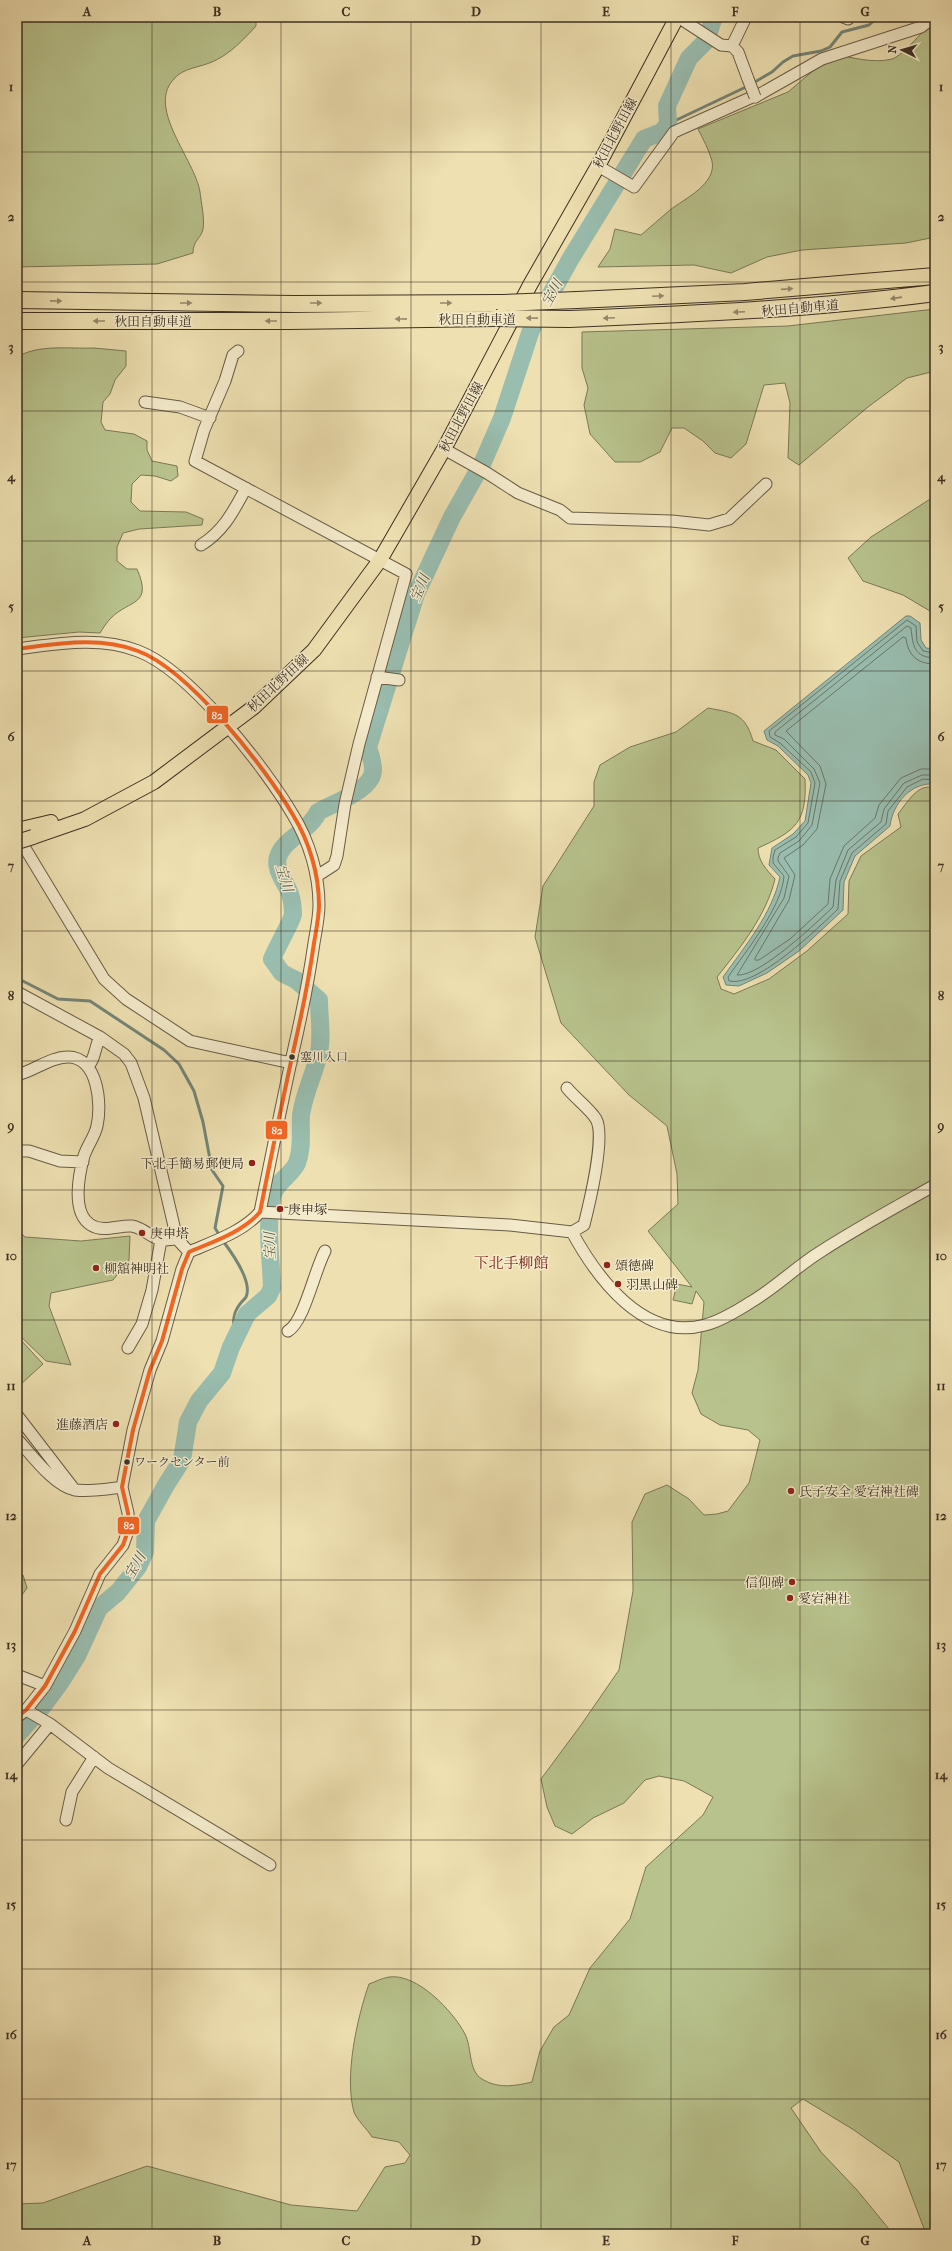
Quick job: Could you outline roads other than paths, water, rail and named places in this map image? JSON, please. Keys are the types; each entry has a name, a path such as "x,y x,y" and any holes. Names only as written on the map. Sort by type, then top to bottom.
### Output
{"highway":[{"name":"秋田自動車道","path":"17,300 287,304 502,303 746,292 935,276"},
{"name":"秋田自動車道","path":"17,320 290,321 496,318 569,319 756,312 872,302 935,293"}],"main road":[{"name":"秋田北野田線","path":"17,842 24,833 85,819 154,782 254,707 314,650 380,560 444,449 530,285 598,166 677,17"}],"street":[{"path":"677,17 715,42 721,45 732,46 738,52 748,79 757,96"},
{"path":"732,46 746,17"},
{"path":"598,166 634,187 674,132 757,96 822,59 921,27 934,17"},
{"path":"238,351 233,355 210,418 204,430 195,460 406,574 348,789 334,865 317,876"},
{"path":"145,402 180,407 210,418"},
{"path":"444,449 487,473 518,493 560,510 570,518 672,521 710,525 729,519 766,484"},
{"path":"201,545 213,538 227,522 246,488"},
{"path":"17,649 72,642 103,642 139,651 163,664 185,681 228,727 263,772 293,815 307,845 317,876 319,907 306,998 291,1063 266,1212"},
{"path":"378,678 399,680"},
{"path":"24,833 104,979 126,999 190,1041 291,1063"},
{"path":"17,992 100,1037 124,1054 136,1074 144,1098 177,1239 189,1252"},
{"path":"88,1066 92,1063 95,1046 100,1037"},
{"path":"17,1075 62,1057 78,1058 88,1066 96,1085 99,1105 97,1127 83,1162 80,1175 79,1205 82,1215 90,1224 107,1229 132,1226 144,1229 162,1240 177,1239"},
{"path":"270,1865 108,1768 47,1722 24,1713 45,1686 76,1631 100,1574 123,1545 129,1528 128,1514 122,1487 133,1430 150,1370 162,1341 182,1270 189,1252 229,1234 266,1212 510,1225 572,1232 584,1225 590,1199 599,1136 597,1120 566,1088"},
{"path":"17,1151 29,1152 60,1161 83,1162"},
{"path":"572,1232 583,1252 623,1302 660,1324 686,1327 705,1325 752,1302 819,1252 935,1185"},
{"path":"128,1348 142,1324 152,1290 162,1240"},
{"path":"288,1331 293,1328 308,1297 324,1251"},
{"path":"17,1414 74,1490"},
{"path":"17,1439 59,1483 74,1490 122,1487"},
{"path":"17,1675 45,1686"},
{"path":"17,1764 47,1722"},
{"path":"66,1820 72,1792 94,1757"}],"water":[{"path":"906,616 910,616 920,623 921,640 926,648 935,649 935,784 918,786 911,790 899,802 895,809 890,826 855,856 844,882 843,910 799,951 767,973 739,986 726,985 723,977 757,929 771,904 776,891 780,877 769,865 772,848 793,834 805,821 811,783 808,775 778,746 767,740 764,731"}],"waterway":[{"name":"宝川","path":"17,1735 43,1706 60,1683 77,1656 99,1608 118,1592 138,1567 145,1552 146,1521 182,1460 188,1422 199,1401 222,1373 231,1347 247,1314 268,1296 272,1288 269,1242 269,1219 272,1197 276,1187 295,1167 299,1157 301,1145 301,1115 304,1100 318,1057 321,1036 319,1000 296,980 282,973 272,959 293,915 290,894 279,871 277,862 278,857 285,845 309,825 318,812 352,795 372,777 373,766 368,747 416,594 452,517 483,462 502,418 531,330 571,258 644,139 662,132 668,124 667,106 689,58 706,41 714,17"},
{"path":"753,83 772,72 783,62 793,56 821,51 830,47 842,32 869,25 878,17"},
{"path":"668,124 748,86"},
{"path":"17,978 58,999 90,1001 164,1050 179,1064 194,1091 203,1122 212,1170 223,1186 215,1228 220,1236"},
{"path":"223,1241 240,1268 247,1284 246,1297 237,1308 234,1315 233,1323 236,1336"}],"place":[{"name":"塞川入口","path":"292,1057"},
{"name":"下北手簡易郵便局","path":"252,1163"},
{"name":"庚申塚","path":"280,1209"},
{"name":"庚申塔","path":"142,1233"},
{"name":"頌徳碑","path":"607,1265"},
{"name":"柳舘神明社","path":"96,1268"},
{"name":"羽黒山碑","path":"618,1284"},
{"name":"進藤酒店","path":"116,1424"},
{"name":"ワークセンター前","path":"127,1462"},
{"name":"氏子安全 愛宕神社碑","path":"791,1491"},
{"name":"信仰碑","path":"792,1582"},
{"name":"愛宕神社","path":"790,1598"}],"district":[{"name":"下北手柳館","path":"511,1263"}]}
